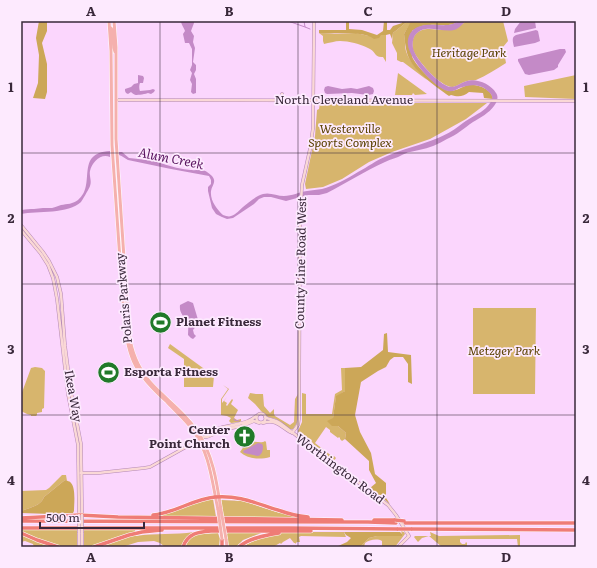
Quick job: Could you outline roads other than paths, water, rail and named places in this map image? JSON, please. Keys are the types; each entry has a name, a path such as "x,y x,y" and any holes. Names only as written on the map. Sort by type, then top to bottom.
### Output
{"highway":[{"path":"140,517 170,512 195,502 217,498 244,499 285,513 316,519"},
{"path":"21,518 80,515 316,519 396,522"},
{"path":"21,521 576,523"},
{"path":"21,528 576,530"},
{"path":"94,547 142,532 182,528"},
{"path":"183,547 189,537 196,533 211,531 374,529"},
{"path":"239,547 258,537 298,531"},
{"path":"21,533 58,547"},
{"path":"223,547 224,539"}],"main road":[{"name":"Polaris Parkway","path":"109,21 111,51 112,149 125,331 129,352 137,369 146,382 202,438"},
{"name":"Polaris Parkway","path":"114,21 118,170 129,332 132,349 137,362 147,378 186,416 202,438 211,461 224,539 227,547"},
{"name":"County Line Road West","path":"292,433 298,425 299,418 300,202 312,137 314,100 314,21"},
{"path":"110,27 112,30 116,54"},
{"path":"278,100 282,94 285,100"},
{"name":"North Cleveland Avenue","path":"111,100 576,101"},
{"name":"Ikea Way","path":"21,225 46,256 57,277 61,298 71,394 81,440 80,547"},
{"name":"Ikea Way","path":"21,230 48,265 53,278 57,299 68,394 78,440 80,474"},
{"path":"202,438 224,429 245,425 253,422 263,422 265,416 260,414 245,425"},
{"path":"256,416 256,420 259,423"},
{"name":"Worthington Road","path":"265,416 277,421 388,505 396,514 409,536 398,547"},
{"path":"80,474 150,467 202,438 206,434 226,426 252,419"},
{"name":"Worthington Road","path":"263,422 274,422 292,433"}],"waterway":[{"path":"288,21 305,27"},
{"path":"304,21 305,27 310,29"},
{"path":"234,419 239,421"}],"place":[{"name":"Planet Fitness","path":"160,322"},
{"name":"Esporta Fitness","path":"109,372"},
{"name":"Center Point Church","path":"245,437"}],"park label":[{"name":"Heritage Park","path":"469,53"},
{"name":"Westerville Sports Complex","path":"350,136"},
{"name":"Metzger Park","path":"504,351"}],"water label":[{"name":"Alum Creek","path":"171,158"}]}
